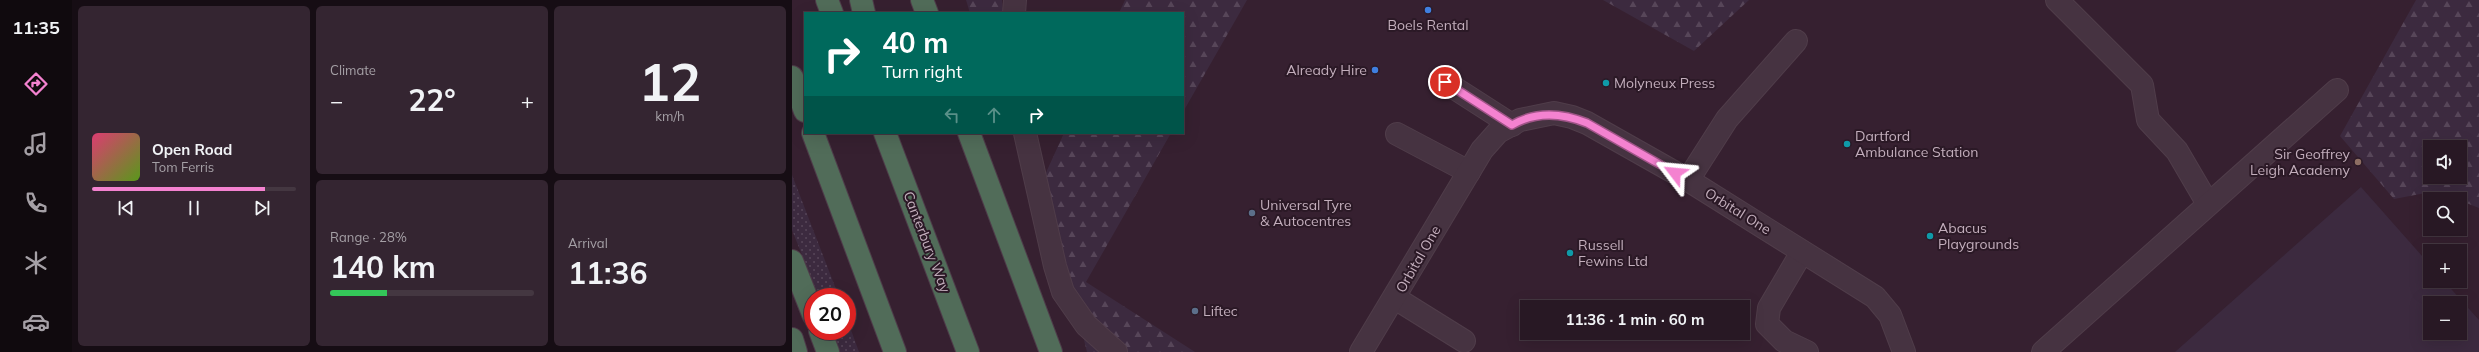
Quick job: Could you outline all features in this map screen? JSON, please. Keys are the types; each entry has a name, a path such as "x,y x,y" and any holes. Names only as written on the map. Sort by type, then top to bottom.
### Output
{"highway":[{"path":"827,0 832,12"},
{"path":"861,0 864,12"},
{"path":"922,0 927,12"},
{"path":"792,77 804,109"},
{"path":"813,134 895,352"},
{"path":"969,134 1051,352"},
{"name":"Canterbury Way","path":"888,137 968,352"},
{"path":"792,261 804,291"},
{"path":"792,340 796,352"},
{"path":"823,340 828,352"}],"street":[{"path":"1014,12 1015,0"},
{"path":"2057,0 2142,85 2148,120 2177,151 2208,204"},
{"path":"1688,180 1727,119 1796,41"},
{"path":"1445,82 1512,125"},
{"path":"2043,352 2337,90"},
{"name":"Orbital One","path":"1361,352 1395,298 1482,150 1498,132 1520,120 1554,113 1572,117 1587,123 1688,180 1875,297 1890,315 1904,352"},
{"path":"1025,134 1054,259 1064,292 1086,325 1116,352"},
{"path":"1397,134 1469,172"},
{"path":"1802,252 1769,308 1767,324 1784,341 1807,352"},
{"name":"Orbital One","path":"1395,298 1464,341"}],"green space":[{"path":"966,0 1002,0 1003,12 970,12"},
{"path":"1125,0 1247,0 1184,110 1184,12 1119,12"},
{"path":"1603,0 1749,0 1694,51"},
{"path":"2416,0 2479,0 2479,208 2467,203 2467,192 2423,192 2423,193 2394,199 2340,136"},
{"path":"1064,134 1170,134 1086,282 1195,352 1087,352 1044,177"},
{"path":"792,175 836,288 815,288 792,230"},
{"path":"2361,187 2423,257 2423,288 2450,288 2457,296 2423,296 2423,340 2467,340 2467,307 2479,320 2479,352 2175,352"},
{"path":"835,340 855,340 859,352 840,352"}],"place":[{"name":"Boels Rental","path":"1428,10"},
{"name":"Already Hire","path":"1375,70"},
{"name":"Molyneux Press","path":"1606,83"},
{"name":"Dartford Ambulance Station","path":"1847,144"},
{"name":"Sir Geoffrey Leigh Academy","path":"2358,162"},
{"name":"Universal Tyre & Autocentres","path":"1252,213"},
{"name":"Abacus Playgrounds","path":"1930,236"},
{"name":"Russell Fewins Ltd","path":"1570,253"},
{"name":"Liftec","path":"1195,311"}],"route":[{"path":"1445,82 1512,125 1520,120 1554,113 1572,117 1587,123 1675,173"}]}
